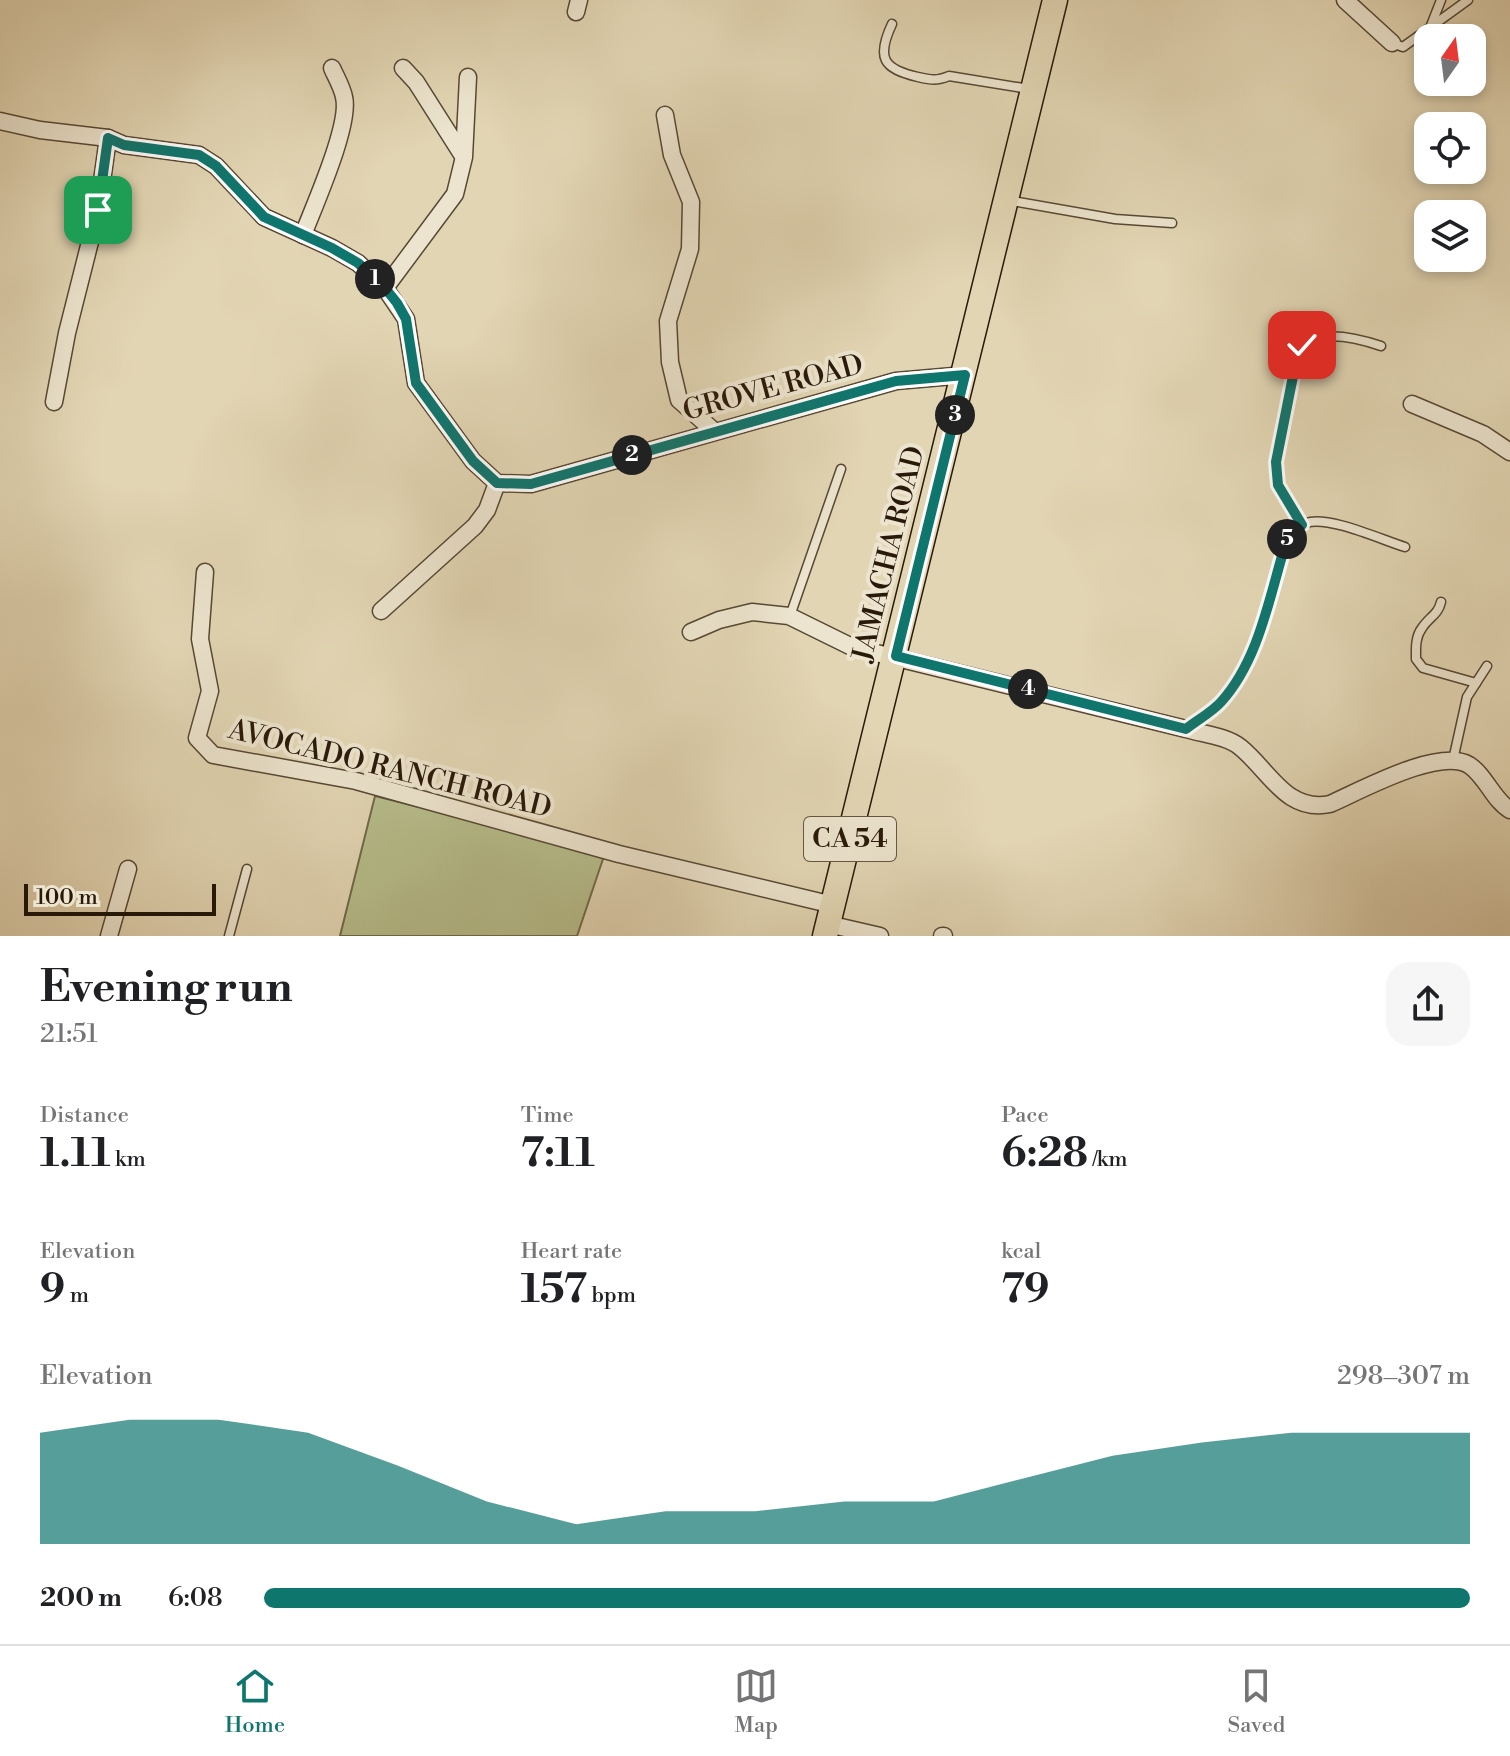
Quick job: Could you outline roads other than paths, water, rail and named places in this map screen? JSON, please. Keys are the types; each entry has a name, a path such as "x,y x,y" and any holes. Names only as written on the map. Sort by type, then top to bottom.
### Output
{"main road":[{"name":"JAMACHA ROAD","path":"829,922 1055,0"}],"street":[{"path":"1345,0 1392,43"},
{"path":"303,235 324,182 344,113 345,98 332,68"},
{"path":"403,68 416,82 464,157"},
{"path":"385,288 455,194 464,157 468,77"},
{"path":"665,115 672,155 691,202 690,249 668,321 670,362 679,400 714,431"},
{"path":"0,121 40,130 108,138 124,145 199,155 216,166 264,217 358,263 385,288 406,319 416,383 473,461 497,483 487,510 475,526 381,611"},
{"path":"54,402 67,333 98,210 108,138"},
{"name":"GROVE ROAD","path":"497,483 531,484 896,381 965,375"},
{"path":"1412,404 1483,434 1510,452"},
{"name":"AVOCADO RANCH ROAD","path":"205,572 200,639 210,691 197,738 213,755 356,781 619,854 829,922"},
{"path":"691,632 719,620 752,612 789,616 852,647 1237,744 1288,797 1318,807 1426,763 1453,760 1471,766 1502,806 1510,810"},
{"path":"109,936 128,869"},
{"path":"829,922 880,936"}],"lane":[{"path":"1432,24 1441,0"},
{"path":"1437,24 1468,0"},
{"path":"892,24 884,49 895,72 937,81 949,76 1034,89"},
{"path":"1392,43 1403,47 1414,40"},
{"path":"1006,200 1115,219 1172,223"},
{"path":"1302,525 1278,485 1276,462 1298,351 1307,341 1318,338 1357,338 1381,346"},
{"path":"789,616 841,469"},
{"path":"1186,729 1219,704 1233,686 1252,650 1287,539 1296,528 1309,522 1324,521 1405,547"},
{"path":"1441,602 1438,612 1421,628 1416,642 1416,659 1423,668 1476,683"},
{"path":"1453,760 1467,697 1487,666"},
{"path":"229,936 247,869"}]}
